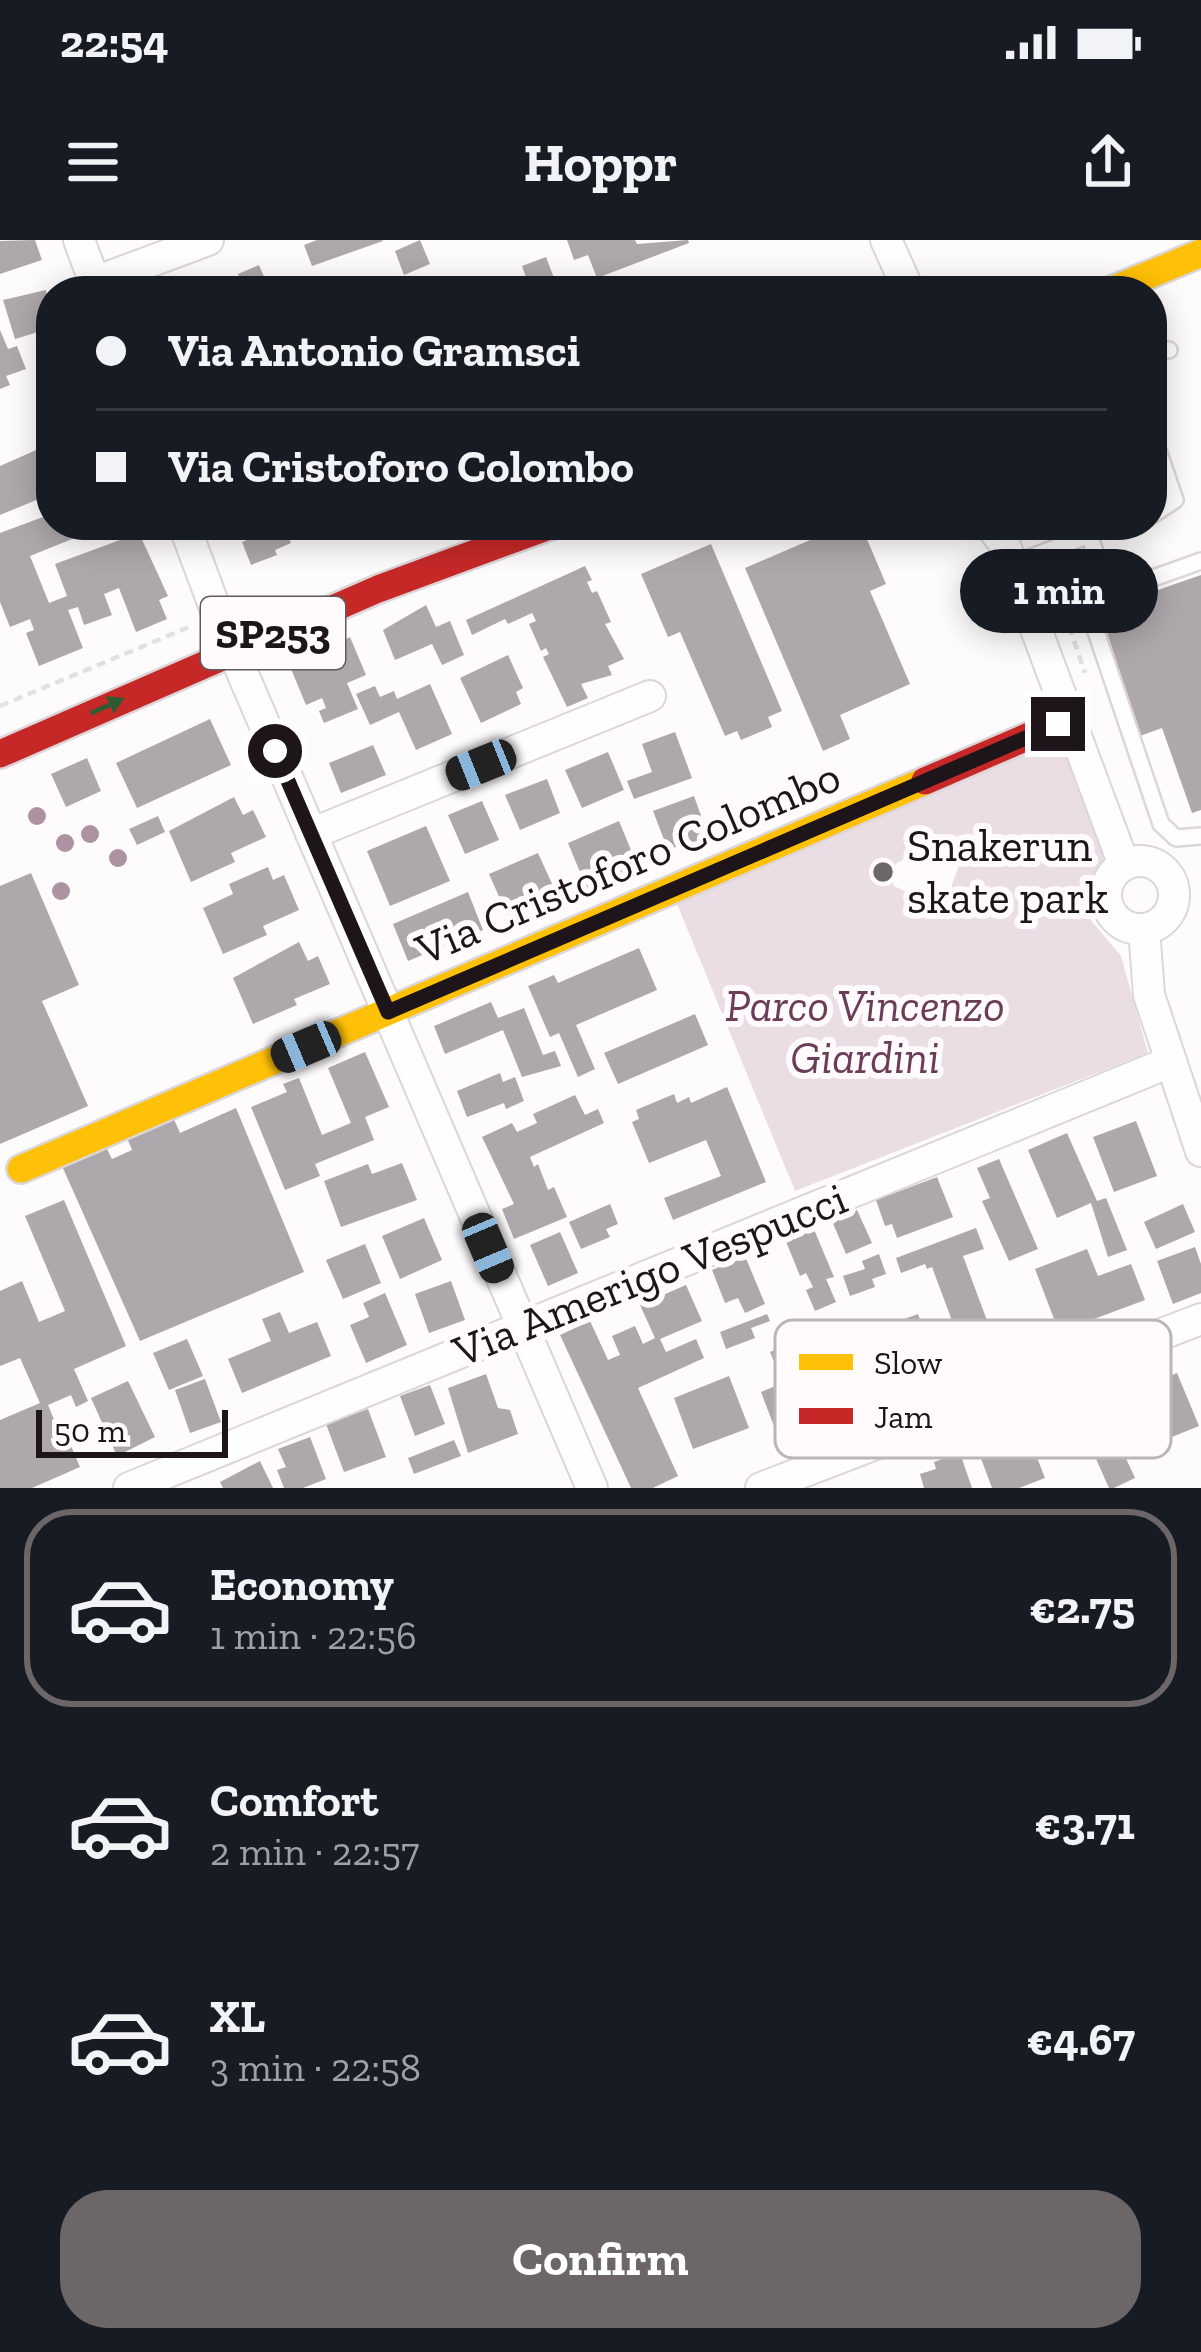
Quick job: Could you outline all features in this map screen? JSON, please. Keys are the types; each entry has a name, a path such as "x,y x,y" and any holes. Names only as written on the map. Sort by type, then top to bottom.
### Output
{"main road":[{"path":"1147,276 1201,253"},
{"path":"1149,276 1154,273"},
{"name":"SP253","path":"0,754 227,639 455,540"},
{"name":"SP253","path":"0,725 227,639 511,540"},
{"name":"Via Cristoforo Colombo","path":"21,1169 1069,718"}],"street":[{"path":"79,240 92,276"},
{"path":"122,276 208,240"},
{"path":"886,240 902,276"},
{"path":"190,540 227,639 592,1488"},
{"path":"1001,540 1069,718 1141,865 1172,885 1173,904"},
{"path":"1022,540 1141,865"},
{"path":"311,834 650,696"},
{"path":"1201,872 1141,865 1107,887 1108,905 1125,926 1144,929 1162,921 1173,904 1201,885"},
{"path":"1144,929 1149,994 1201,1151"},
{"name":"Via Amerigo Vespucci","path":"129,1488 1170,1061"},
{"path":"1171,1330 1201,1318"},
{"path":"761,1488 839,1458"}],"lane":[{"path":"1167,477 1175,500 1167,505"},
{"path":"1029,558 1066,540"},
{"path":"1091,540 1111,593"},
{"path":"1201,561 1086,602 1161,824 1176,838 1201,836"}],"green space":[{"name":"Parco Vincenzo Giardini","path":"1061,735 1106,857 1084,912 1121,956 1148,1053 795,1191 675,899","holes":["951,834 965,849 943,909 894,886 890,875 897,863"]}],"building":[{"path":"35,240 42,260 0,274 0,241"},
{"path":"317,240 383,241 312,266 304,245"},
{"path":"420,240 430,264 404,275 395,251"},
{"path":"567,240 689,243 602,276 596,276 588,255 574,260"},
{"path":"546,257 553,276 526,276 522,266"},
{"path":"259,265 264,276 239,276"},
{"path":"36,292 36,333 15,339 3,300"},
{"path":"0,330 8,349 17,346 26,369 6,376 10,385 0,389"},
{"path":"36,450 36,500 0,515 0,466"},
{"path":"36,520 36,540 70,540 30,556 49,603 67,596 55,564 120,540 142,540 168,596 159,600 167,619 136,632 119,588 104,594 112,615 84,625 78,607 68,610 83,648 39,666 26,633 34,630 30,619 10,627 0,602 0,533"},
{"path":"810,540 867,540 886,584 870,591 910,684 840,715 850,739 823,751 745,568"},
{"path":"242,542 291,543 275,550 277,555 251,565"},
{"path":"711,544 782,711 768,717 772,727 741,740 737,731 725,736 680,632 668,637 641,574"},
{"path":"585,566 592,580 587,582 592,593 597,591 611,622 605,624 624,659 608,666 612,675 581,684 588,698 567,707 543,657 549,654 546,648 541,651 529,624 536,621 532,613 508,624 505,619 472,635 466,620"},
{"path":"1201,575 1201,810 1192,813 1162,728 1140,736 1100,610"},
{"path":"426,605 436,627 450,621 464,655 442,665 432,644 395,660 383,630"},
{"path":"350,637 366,675 347,683 358,709 324,723 319,711 326,708 322,698 306,705 291,669"},
{"path":"508,655 523,688 516,692 521,704 481,723 460,678"},
{"path":"430,684 452,734 416,750 399,712 370,725 356,694 375,686 380,697 394,691 397,699"},
{"path":"210,719 231,765 137,808 116,763"},
{"path":"675,732 692,778 634,799 627,781 652,772 642,744"},
{"path":"373,745 386,775 341,793 329,763"},
{"path":"608,752 624,790 582,808 565,770"},
{"path":"87,758 101,791 66,807 51,774"},
{"path":"547,779 560,813 520,830 505,795"},
{"path":"694,796 710,841 681,852 679,846 668,850 653,811"},
{"path":"234,797 243,815 253,810 266,837 231,853 235,862 191,882 169,831"},
{"path":"482,801 499,840 465,854 448,815"},
{"path":"158,816 165,832 137,845 129,829"},
{"path":"619,821 638,867 587,889 568,843"},
{"path":"426,826 450,881 390,906 367,851"},
{"path":"538,853 558,897 509,919 489,874"},
{"path":"268,867 273,880 284,875 299,910 263,926 267,935 223,954 203,908 233,894 229,884"},
{"path":"31,873 79,985 42,1001 88,1106 0,1144 0,886"},
{"path":"468,892 483,930 408,961 393,924"},
{"path":"299,942 308,961 318,956 330,984 253,1024 233,978"},
{"path":"639,948 657,990 576,1025 595,1069 578,1077 559,1033 550,1037 528,986 554,975 558,983"},
{"path":"491,1002 498,1018 524,1008 543,1055 555,1051 561,1066 522,1077 503,1030 445,1054 434,1026"},
{"path":"695,1014 708,1045 618,1084 604,1053"},
{"path":"365,1052 389,1107 365,1117 374,1140 315,1164 320,1176 285,1190 251,1107 287,1092 283,1084 299,1078 322,1135 351,1123 328,1068"},
{"path":"500,1073 503,1082 515,1077 524,1101 467,1117 457,1091"},
{"path":"727,1087 766,1182 673,1220 664,1198 721,1176 706,1140 649,1163 632,1122 639,1119 636,1110 674,1094 677,1103 689,1097 691,1103"},
{"path":"575,1095 585,1115 598,1109 604,1123 530,1157 534,1167 538,1164 548,1190 554,1187 567,1217 514,1239 502,1209 514,1204 482,1137 512,1123 517,1132 537,1123 533,1114"},
{"path":"236,1108 304,1272 140,1341 62,1166 106,1147 112,1159 132,1150 127,1138 173,1117 180,1133"},
{"path":"1136,1121 1157,1176 1114,1192 1093,1137"},
{"path":"1067,1133 1097,1201 1106,1198 1127,1250 1108,1257 1091,1203 1057,1218 1028,1150"},
{"path":"999,1159 1038,1249 1009,1261 982,1201 990,1198 977,1168"},
{"path":"402,1163 417,1200 341,1227 324,1181 368,1164 372,1174"},
{"path":"937,1177 953,1217 897,1238 892,1224 885,1226 876,1200"},
{"path":"64,1200 126,1346 74,1369 88,1401 76,1407 71,1395 48,1405 80,1467 32,1488 0,1488 0,1420 40,1403 20,1358 0,1366 0,1291 22,1281 39,1322 65,1311 25,1216"},
{"path":"610,1204 618,1224 606,1229 610,1237 581,1249 569,1222"},
{"path":"1183,1204 1195,1232 1156,1249 1144,1222"},
{"path":"857,1210 872,1243 846,1254 832,1221"},
{"path":"424,1218 442,1260 400,1279 382,1236"},
{"path":"813,1227 834,1277 826,1279 836,1302 815,1311 806,1290 813,1287 806,1273 800,1276 785,1239"},
{"path":"976,1228 984,1249 963,1256 987,1320 952,1320 932,1267 927,1269 925,1264 901,1273 896,1258"},
{"path":"560,1232 578,1273 548,1286 530,1245"},
{"path":"365,1244 381,1283 343,1299 326,1260"},
{"path":"1195,1247 1201,1264 1201,1293 1173,1304 1157,1261"},
{"path":"1087,1249 1098,1276 1131,1264 1145,1300 1091,1320 1054,1320 1035,1269"},
{"path":"879,1254 886,1274 872,1279 875,1287 850,1296 843,1276 865,1269 862,1261"},
{"path":"745,1256 765,1304 745,1313 738,1298 725,1303 712,1270"},
{"path":"451,1281 465,1320 429,1333 415,1294"},
{"path":"686,1285 702,1321 660,1339 666,1352 696,1339 704,1358 638,1388 678,1476 653,1488 631,1488 560,1335 590,1321 608,1360 620,1355 612,1336 635,1326 643,1344 655,1338 640,1305"},
{"path":"385,1293 407,1345 366,1363 350,1325 369,1317 363,1303"},
{"path":"280,1312 289,1333 317,1322 331,1356 242,1393 228,1359 271,1341 262,1319"},
{"path":"767,1314 770,1321 751,1328 755,1338 726,1349 720,1332"},
{"path":"187,1339 203,1376 169,1390 153,1353"},
{"path":"1177,1373 1199,1426 1171,1437 1171,1375"},
{"path":"486,1374 498,1408 510,1410 518,1434 468,1453 448,1388"},
{"path":"729,1376 749,1428 693,1449 674,1398"},
{"path":"205,1379 221,1422 190,1433 175,1390"},
{"path":"128,1381 155,1437 117,1456 91,1398"},
{"path":"430,1385 445,1424 415,1436 400,1396"},
{"path":"775,1386 775,1429 761,1392"},
{"path":"368,1409 386,1457 344,1472 326,1424"},
{"path":"310,1437 326,1479 303,1488 284,1488 277,1470 286,1467 278,1449"},
{"path":"454,1440 461,1456 414,1474 408,1458"},
{"path":"962,1458 972,1488 924,1488 920,1474 936,1469 934,1462"},
{"path":"981,1458 1037,1458 1045,1478 1019,1488 992,1488"},
{"path":"1096,1458 1126,1458 1135,1478 1109,1488"},
{"path":"260,1461 273,1488 223,1488 220,1482"}],"traffic: slow":[{"path":"1146,276 1201,253"},
{"path":"21,1169 925,781"}],"traffic: jam":[{"path":"0,754 378,589 511,540"},
{"path":"925,781 1069,719"}],"place":[{"name":"Snakerun skate park","path":"883,872"}],"route":[{"path":"275,751 388,1012 1058,724"}]}
